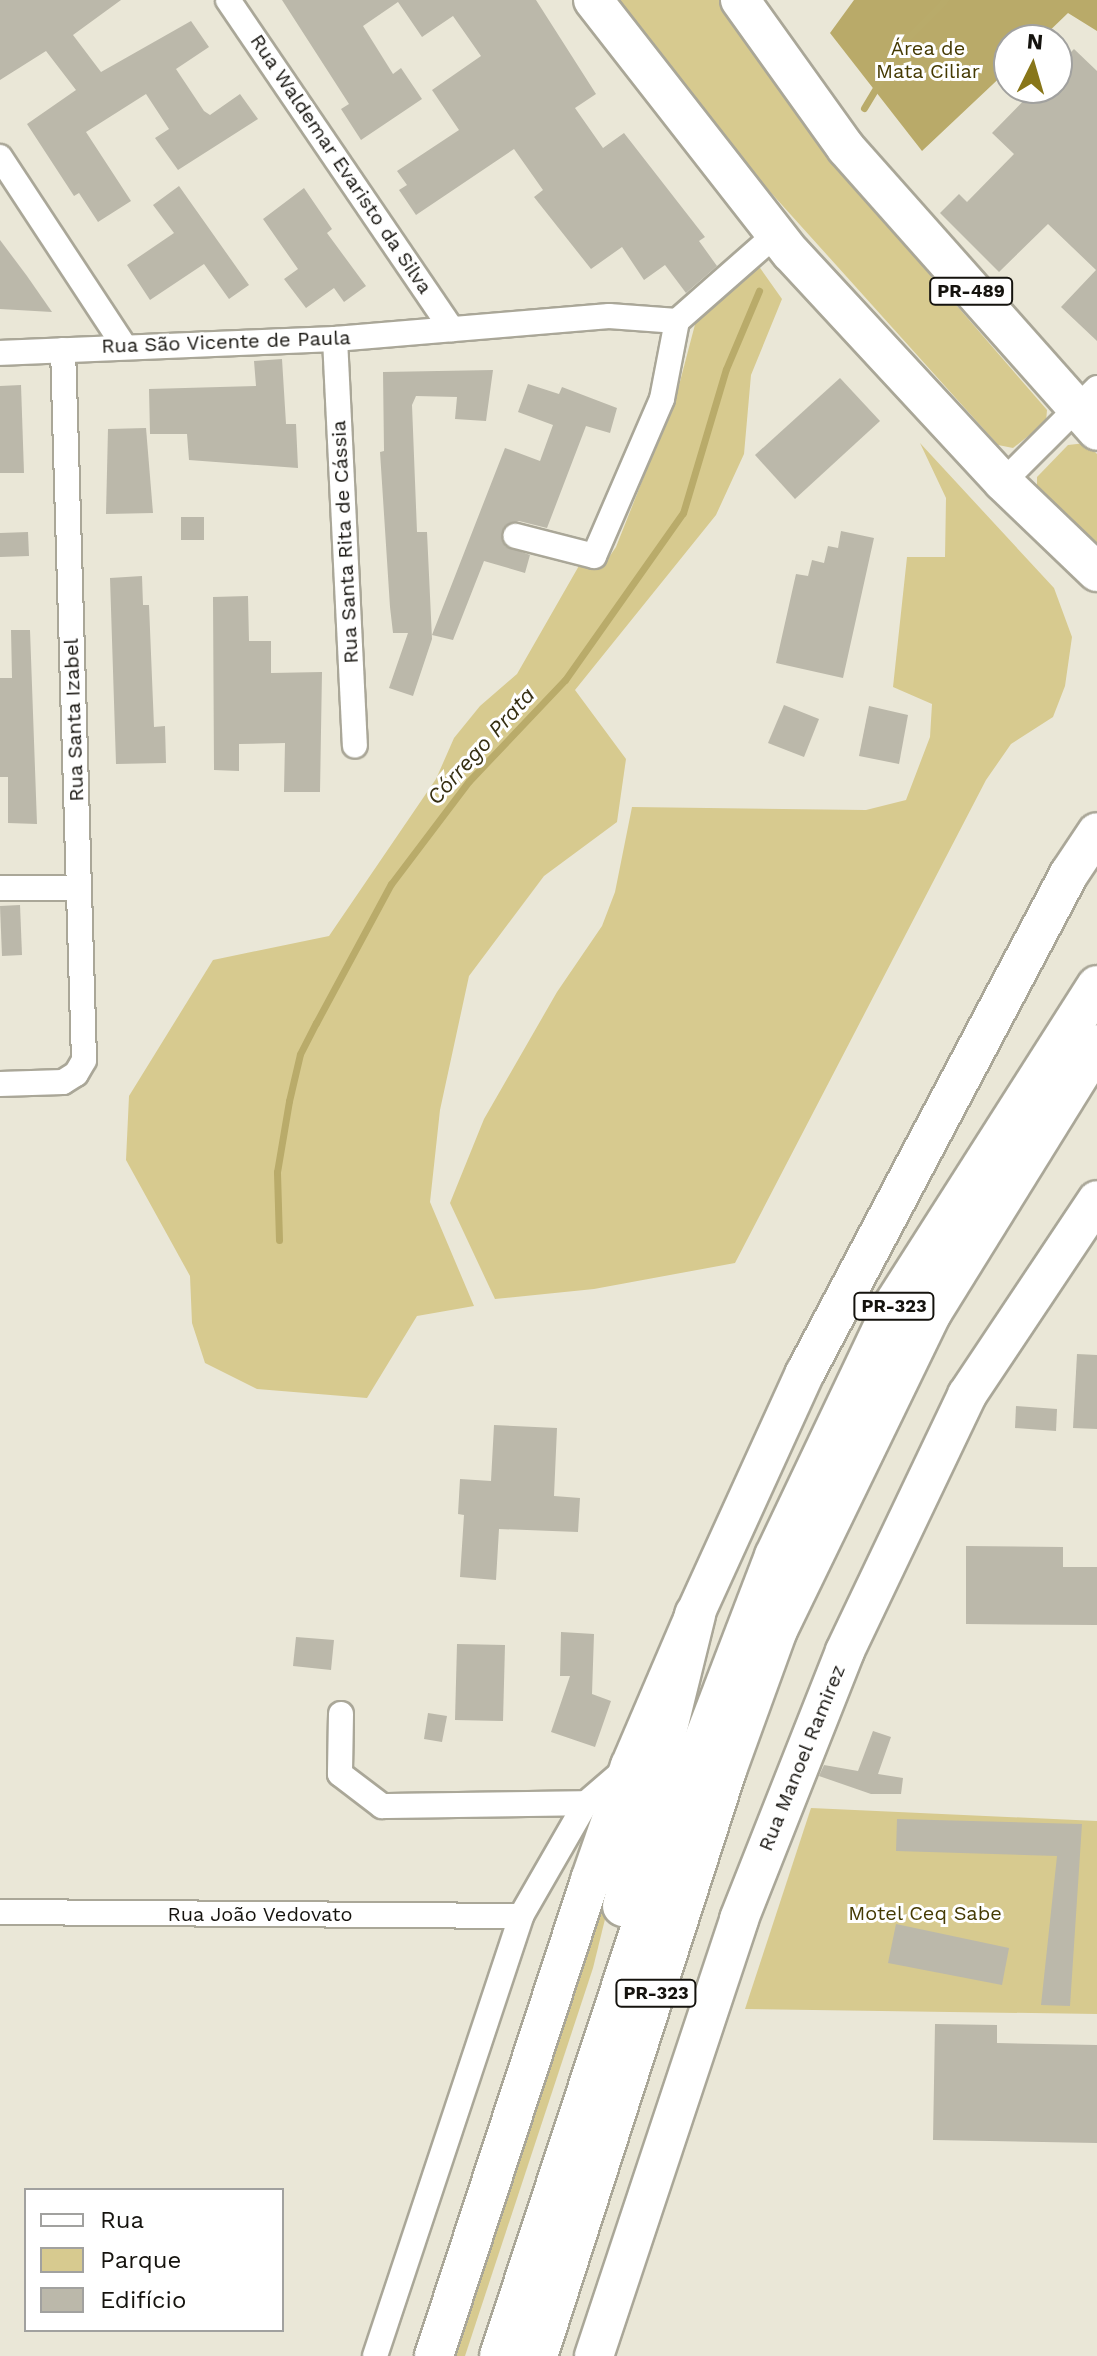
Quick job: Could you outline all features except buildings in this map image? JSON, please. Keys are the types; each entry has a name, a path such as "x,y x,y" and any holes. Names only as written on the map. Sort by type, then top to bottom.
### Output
{"highway":[{"name":"PR-323","path":"500,2356 617,1996 735,1651 817,1461 894,1305 1097,986"},
{"name":"PR-323","path":"537,2356 726,1770 777,1630 931,1313 1097,1045"},
{"path":"617,1996 609,1962 695,1614"}],"main road":[{"path":"593,0 776,234 1003,482 1093,574"},
{"name":"PR-489","path":"740,0 846,148 1090,410"},
{"path":"434,2356 630,1766 695,1614 805,1373 1069,874 1097,832"},
{"name":"Rua Manoel Ramirez","path":"594,2356 739,1919 845,1651 967,1395 1097,1200"}],"street":[{"name":"Rua Waldemar Evaristo da Silva","path":"228,0 452,329"},
{"path":"0,157 124,346"},
{"path":"516,536 594,556 662,399 677,321 776,234"},
{"name":"Rua São Vicente de Paula","path":"0,353 335,339 609,316 677,321"},
{"name":"Rua Santa Rita de Cássia","path":"335,339 355,746"},
{"name":"Rua Santa Izabel","path":"0,1084 63,1082 76,1074 84,1060 63,350"},
{"path":"1003,482 1090,410"},
{"path":"0,888 79,888"},
{"path":"341,1714 340,1774 382,1806 586,1803"},
{"path":"375,2356 521,1916 586,1803 630,1766"},
{"name":"Rua João Vedovato","path":"0,1912 521,1916"}],"green space":[{"path":"615,0 719,0 881,218 1047,410 1046,422 1013,448 998,445 747,166"},
{"name":"Área de Mata Ciliar","path":"854,0 1097,0 1097,31 1068,13 1057,24 993,24 993,84 922,151 830,33"},
{"path":"758,265 782,299 751,375 744,454 716,515 575,690 626,759 617,822 544,876 469,976 440,1110 430,1202 474,1306 417,1316 367,1398 257,1389 205,1363 192,1323 190,1276 126,1160 129,1096 213,960 329,936 436,779 454,738 480,706 517,674 580,564 601,569 616,547 677,393 698,313"},
{"path":"920,443 1054,588 1072,637 1065,686 1053,717 1011,744 986,780 735,1263 594,1289 495,1299 450,1203 484,1119 557,992 602,926 615,892 632,807 866,810 906,800 930,737 932,704 893,687 907,557 945,557 946,498"},
{"path":"1086,443 1097,454 1097,560 1037,502 1037,477 1068,445"},
{"path":"635,1797 593,1968 465,2356 451,2356"},
{"name":"Motel Ceq Sabe","path":"811,1808 1097,1821 1097,2014 745,2009"}],"waterway":[{"name":"Córrego Prata","path":"864,108 903,43 945,0"},
{"name":"Córrego Prata","path":"279,1240 277,1172 300,1054 391,884 469,781 565,680 683,513 726,369 759,291"}]}
